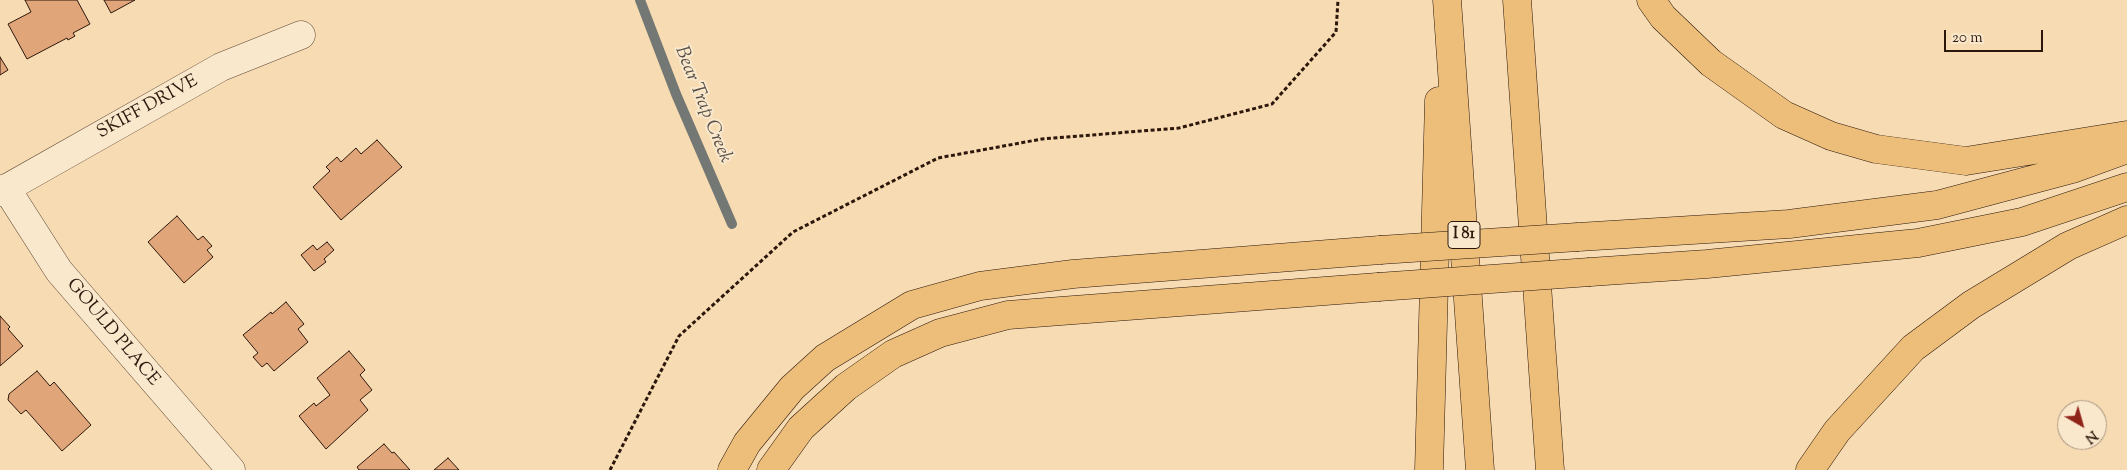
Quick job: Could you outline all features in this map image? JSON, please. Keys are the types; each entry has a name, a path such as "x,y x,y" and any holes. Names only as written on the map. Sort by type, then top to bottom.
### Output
{"highway":[{"path":"1429,470 1442,0"},
{"name":"I 81","path":"1447,0 1480,470"},
{"path":"1517,0 1550,470"},
{"path":"1651,0 1663,17 1711,63 1784,116 1831,136 1876,149 1966,161 2127,135"},
{"path":"732,470 747,443 792,388 825,358 912,305 980,286 1073,274 1380,250 1789,224 1937,204 2072,169 2127,149"},
{"path":"771,470 802,428 846,387 893,354 940,333 1008,315 1706,264 1918,243 2022,222 2127,187"},
{"path":"1810,470 1837,431 1914,348 1971,305 2068,246 2127,220"}],"street":[{"name":"SKIFF DRIVE","path":"3,190 221,67 301,36"},
{"name":"GOULD PLACE","path":"3,190 59,270 191,426 231,470"}],"path":[{"path":"610,470 679,336 793,232 938,158 1042,139 1179,128 1272,104 1336,32 1338,0"}],"building":[{"path":"25,0 77,0 90,24 73,33 75,36 68,40 67,38 27,59 8,24 31,12"},
{"path":"104,0 135,0 111,13"},
{"path":"0,57 8,70 0,75"},
{"path":"377,140 402,167 341,220 313,187 330,171 326,167 337,157 341,162 356,148 361,154"},
{"path":"177,216 198,240 203,236 212,246 207,250 213,257 184,283 148,242"},
{"path":"327,242 334,250 324,259 326,262 314,271 301,255 313,245 317,250"},
{"path":"286,302 304,324 298,329 308,342 274,371 267,363 262,367 253,357 258,353 243,335"},
{"path":"0,316 10,327 8,329 23,346 0,366"},
{"path":"349,351 365,370 360,375 372,390 360,400 368,410 326,449 299,416 314,403 316,406 330,395 317,378"},
{"path":"37,371 50,386 54,382 91,425 62,451 26,410 21,414 8,400 9,394"},
{"path":"384,444 410,470 359,470 357,467"},
{"path":"448,458 459,470 434,470"}],"waterway":[{"name":"Bear Trap Creek","path":"640,0 676,94 732,224"}]}
